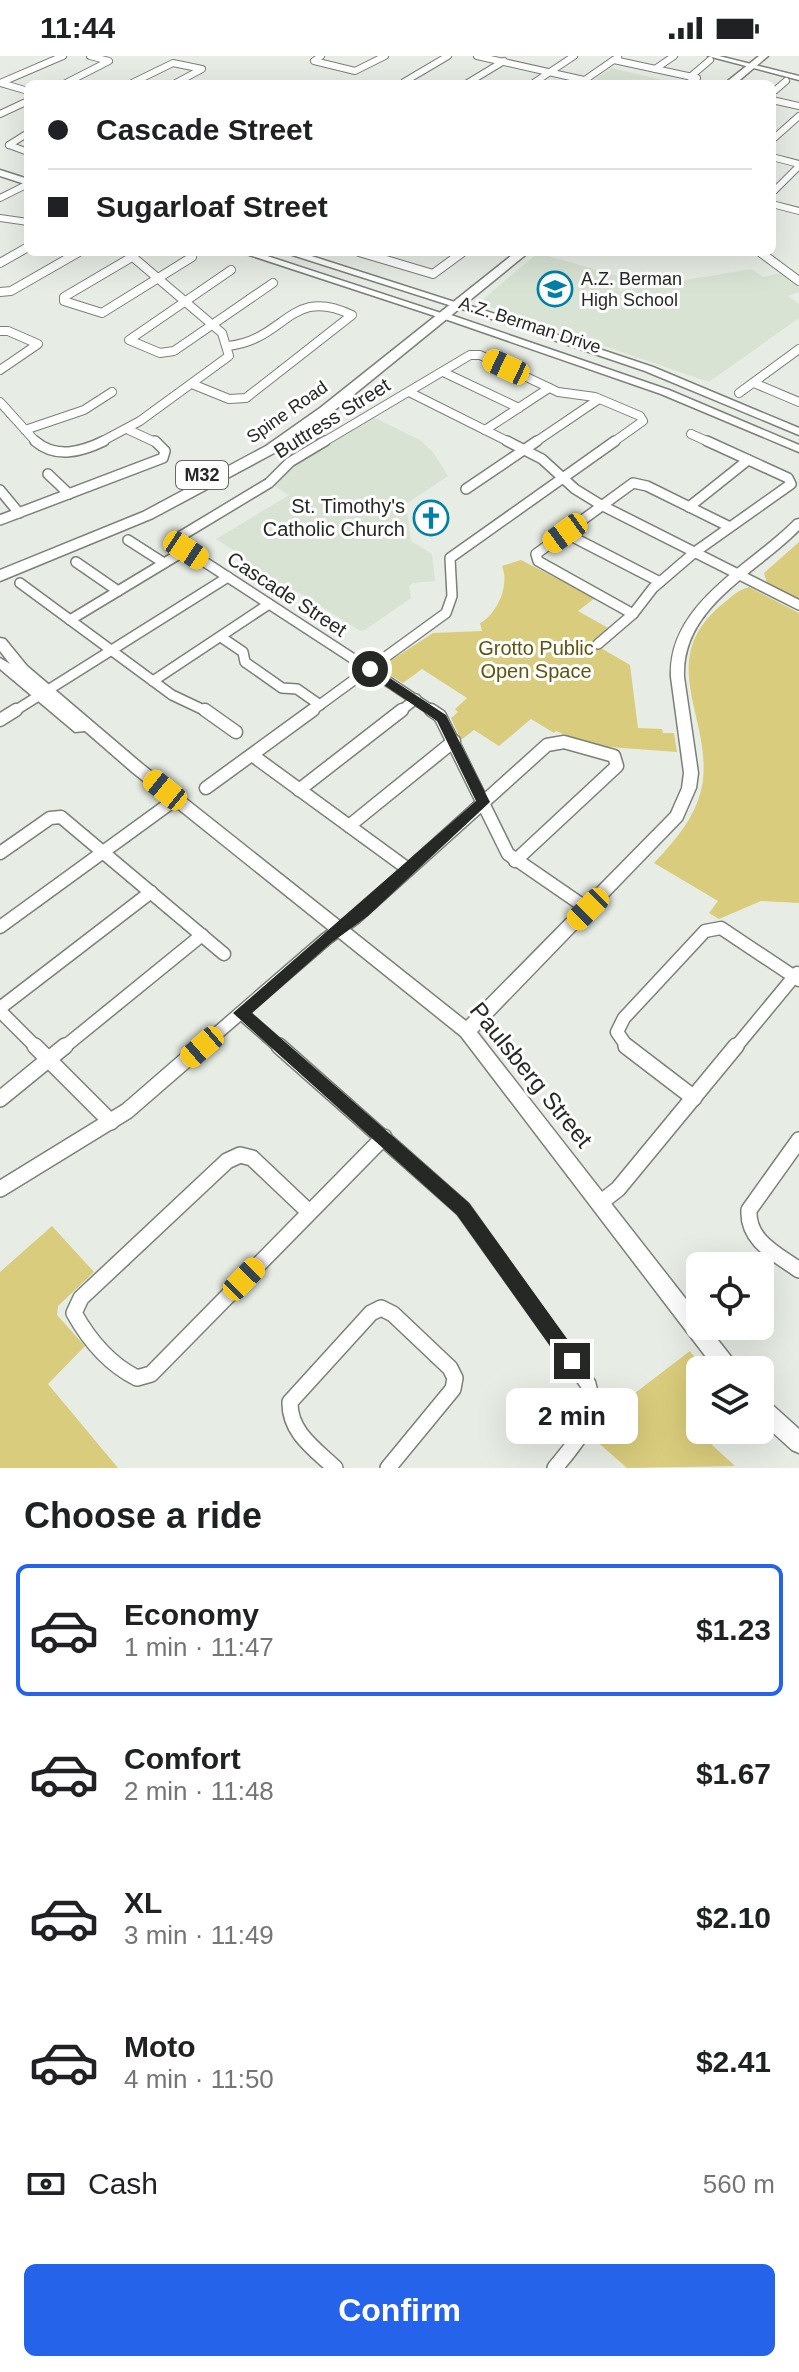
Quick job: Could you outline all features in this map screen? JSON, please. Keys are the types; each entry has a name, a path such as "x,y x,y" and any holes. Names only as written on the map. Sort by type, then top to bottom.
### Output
{"main road":[{"path":"720,80 748,62 764,56"},
{"path":"732,80 748,62"},
{"path":"0,162 24,170"},
{"path":"0,173 24,182"},
{"name":"A.Z. Berman Drive","path":"259,256 440,309"},
{"name":"A.Z. Berman Drive","path":"299,256 440,309"},
{"name":"Spine Road","path":"0,576 148,515 271,449 325,411 500,256"},
{"name":"Spine Road","path":"0,564 130,511 260,442 440,309 459,305 518,256"}],"street":[{"path":"0,83 63,56"},
{"path":"72,80 109,61 90,56"},
{"path":"321,56 314,61 355,71 385,56"},
{"path":"407,80 448,56"},
{"path":"477,56 574,80"},
{"path":"472,80 511,56"},
{"path":"538,80 574,56"},
{"path":"655,69 674,56"},
{"path":"721,56 799,77"},
{"path":"584,80 617,58 693,78 710,58 748,62"},
{"path":"138,80 173,63 202,69 181,80"},
{"path":"776,90 786,81"},
{"path":"0,83 24,90"},
{"path":"776,101 799,106"},
{"path":"0,114 24,103"},
{"path":"776,134 799,116"},
{"path":"24,136 9,145 24,151"},
{"path":"776,158 799,165 776,189"},
{"path":"776,180 784,182"},
{"path":"0,198 24,185"},
{"path":"776,205 799,211"},
{"path":"0,218 24,222"},
{"path":"0,230 16,222"},
{"path":"0,263 24,249"},
{"path":"0,292 11,291 72,256"},
{"path":"127,256 64,297 65,302 102,313 192,257"},
{"path":"2,406 43,448 60,453 77,450 129,430 226,360 229,356 225,336 132,256"},
{"path":"372,256 433,274 457,256"},
{"path":"765,256 799,281"},
{"path":"231,270 129,340 167,354 273,283"},
{"path":"192,384 229,399 246,398 352,315 319,303 307,304 255,341 228,346"},
{"name":"A.Z. Berman Drive","path":"459,305 649,369 799,432"},
{"name":"A.Z. Berman Drive","path":"440,309 665,392 799,449"},
{"path":"0,331 8,331 38,344 0,370"},
{"path":"739,393 799,349"},
{"name":"Buttress Street","path":"186,550 177,544 181,536 269,483 290,462 475,354 549,388"},
{"path":"443,372 519,408"},
{"path":"754,383 799,402"},
{"path":"206,788 451,608 450,558 643,421 599,399 564,394 549,388 485,430"},
{"path":"25,430 84,410 112,392"},
{"path":"409,392 542,459 601,505 799,605"},
{"path":"466,489 599,399"},
{"path":"0,520 163,458 165,451 157,442 129,430"},
{"path":"598,644 695,552 791,483 788,478 691,434"},
{"path":"689,507 748,460"},
{"path":"48,474 69,494"},
{"path":"633,614 537,560 537,553 629,485 638,483 728,526"},
{"path":"0,490 19,513"},
{"path":"467,1031 666,831 685,801 689,788 691,757 677,665 679,650 690,623 797,528"},
{"path":"565,533 660,582"},
{"path":"128,540 164,563"},
{"path":"70,620 186,550"},
{"name":"Cascade Street","path":"186,550 442,718 505,850 515,861 588,909"},
{"path":"76,562 118,591"},
{"path":"0,720 228,577"},
{"path":"20,583 172,695 201,707 236,732"},
{"path":"153,681 269,604"},
{"path":"221,637 243,652 245,662 282,688 297,689 320,705"},
{"name":"Paulsberg Street","path":"0,642 44,693"},
{"name":"Paulsberg Street","path":"0,662 44,693 114,754 136,767 467,1031 718,1356"},
{"path":"299,790 416,699"},
{"path":"349,826 454,741"},
{"path":"0,1189 111,1122 341,928 551,743 564,742 611,755 618,761 617,766 515,861"},
{"path":"252,755 408,869"},
{"path":"0,927 176,799"},
{"path":"0,853 50,818 58,816 224,954"},
{"path":"111,1122 0,1009 151,892"},
{"path":"600,1203 618,1189 797,975 721,928 713,927 705,931 624,1018 617,1032 623,1044 694,1098"},
{"path":"0,1099 202,935"},
{"path":"241,1013 463,1209 588,1384 594,1399 591,1419 555,1468"},
{"path":"309,1212 252,1158 240,1155 227,1161 123,1257 81,1298 74,1313 80,1324 124,1373 137,1378 151,1374 384,1137"},
{"path":"799,1140 749,1210 747,1219 754,1235 799,1270"},
{"path":"335,1468 294,1425 289,1415 290,1402 371,1313 381,1308 393,1314 450,1368 455,1378 453,1389 388,1468"},
{"path":"774,1420 799,1443"}],"shaded area":[{"path":"612,68 663,80 593,80"},
{"path":"534,256 548,256 628,279 618,291 752,269 763,277 781,273 799,287 799,292 788,296 799,304 799,318 709,382 482,304 482,300"},
{"path":"373,417 420,440 433,452 448,476 406,504 411,541 432,554 435,581 413,583 409,586 411,598 360,631 297,591 280,601 232,570 247,559 216,539 289,495 273,485 287,469"}],"green space":[{"path":"799,542 799,599 767,583 764,573"},
{"name":"Grotto Public Open Space","path":"521,560 595,598 578,611 610,629 594,644 630,665 638,728 674,733 677,752 607,749 573,741 573,738 556,731 554,733 531,719 499,746 474,730 461,740 451,718 458,712 455,709 467,698 422,669 403,683 385,672 384,665 433,633 482,631 480,623 497,606 503,590 502,566"},
{"path":"749,587 799,613 799,903 761,901 719,919 709,913 718,901 654,863 689,818 702,786 704,762 691,693 691,649 700,628 719,607"},
{"path":"52,1226 94,1272 58,1306 57,1315 85,1346 48,1384 118,1468 0,1468 0,1272"},
{"path":"690,1351 694,1356 686,1356 686,1444 711,1444 735,1466 627,1468 594,1439 618,1406"}],"place":[{"name":"A.Z. Berman High School","path":"555,289"},
{"name":"St. Timothy's Catholic Church","path":"431,518"}],"route":[{"path":"370,669 442,718 483,802 355,918 326,939 241,1013 452,1196 474,1221 572,1361"}]}
